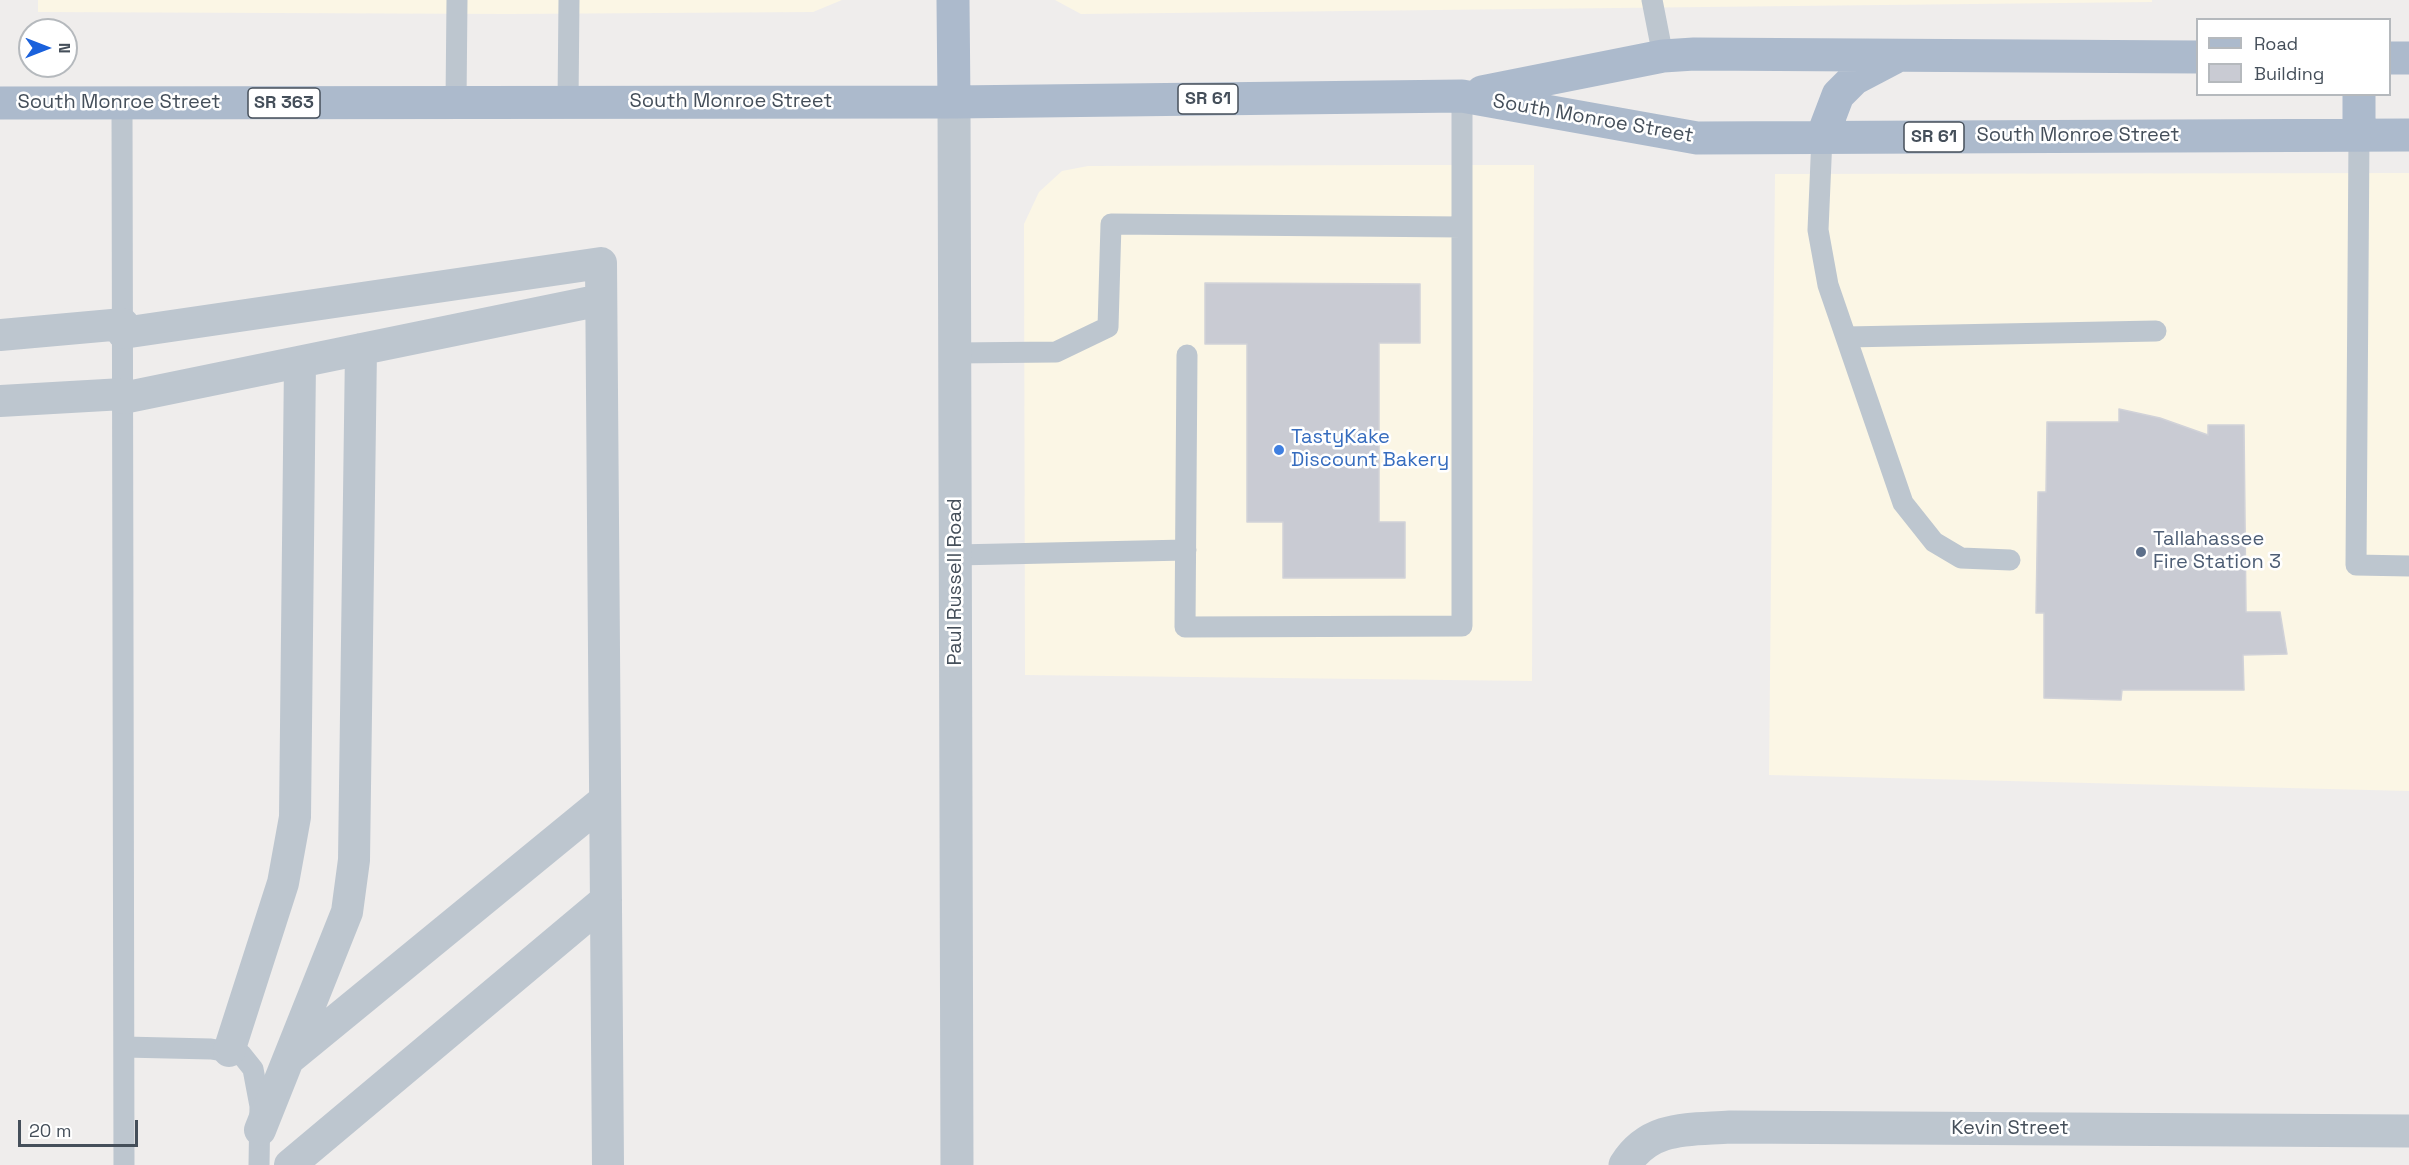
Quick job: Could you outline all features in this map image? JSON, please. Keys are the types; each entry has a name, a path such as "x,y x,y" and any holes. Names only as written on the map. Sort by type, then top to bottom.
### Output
{"main road":[{"name":"Paul Russell Road","path":"953,0 954,102"},
{"name":"South Monroe Street","path":"0,103 954,102 1462,96 1663,56 2196,57"},
{"path":"1822,137 1838,95 1854,79 1899,56"},
{"path":"2391,58 2409,58"},
{"name":"South Monroe Street","path":"1462,96 1697,138 2409,135"},
{"path":"2359,96 2359,135"}],"street":[{"name":"Paul Russell Road","path":"954,102 957,1165"},
{"path":"0,335 123,328 601,263 608,1165"},
{"path":"0,401 123,396 601,300"},
{"path":"260,1130 347,912 354,860 361,349"},
{"path":"229,1052 284,883 295,817 300,362"},
{"path":"287,1061 605,800"},
{"path":"290,1165 606,900"},
{"name":"Kevin Street","path":"1625,1165 1645,1142 1671,1131 1730,1127 2409,1131"}],"lane":[{"path":"456,103 457,0"},
{"path":"568,103 569,0"},
{"path":"1652,0 1663,56"},
{"path":"1187,355 1185,627 1462,626 1462,96"},
{"path":"122,103 124,1165"},
{"path":"2359,135 2356,565 2409,566"},
{"path":"1822,137 1818,230 1828,285 1903,503 1934,542 1961,558 2010,560"},
{"path":"955,354 1056,352 1108,327 1111,224 1462,227"},
{"path":"1846,337 2156,331"},
{"path":"956,555 1186,550"},
{"path":"124,1047 211,1048 241,1054 253,1069 260,1106 259,1165"}],"shaded area":[{"path":"38,0 842,0 813,12 508,14 38,12"},
{"path":"1055,0 2152,0 2152,2 1081,14"},
{"name":"TastyKake Discount Bakery","path":"1534,165 1532,681 1025,675 1024,224 1039,192 1062,171 1088,166"},
{"path":"2409,173 2409,791 1769,775 1775,174"}],"building":[{"path":"1205,283 1420,284 1420,343 1379,343 1379,522 1405,522 1405,578 1283,578 1283,522 1247,522 1247,344 1205,344"},
{"name":"Tallahassee Fire Station 3","path":"2119,409 2160,418 2208,435 2208,425 2244,425 2246,612 2280,612 2287,654 2243,655 2244,690 2122,690 2121,700 2044,698 2044,613 2036,613 2038,492 2046,492 2047,422 2119,422"}],"place":[{"name":"TastyKake Discount Bakery","path":"1279,450"},
{"name":"Tallahassee Fire Station 3","path":"2141,552"}]}
